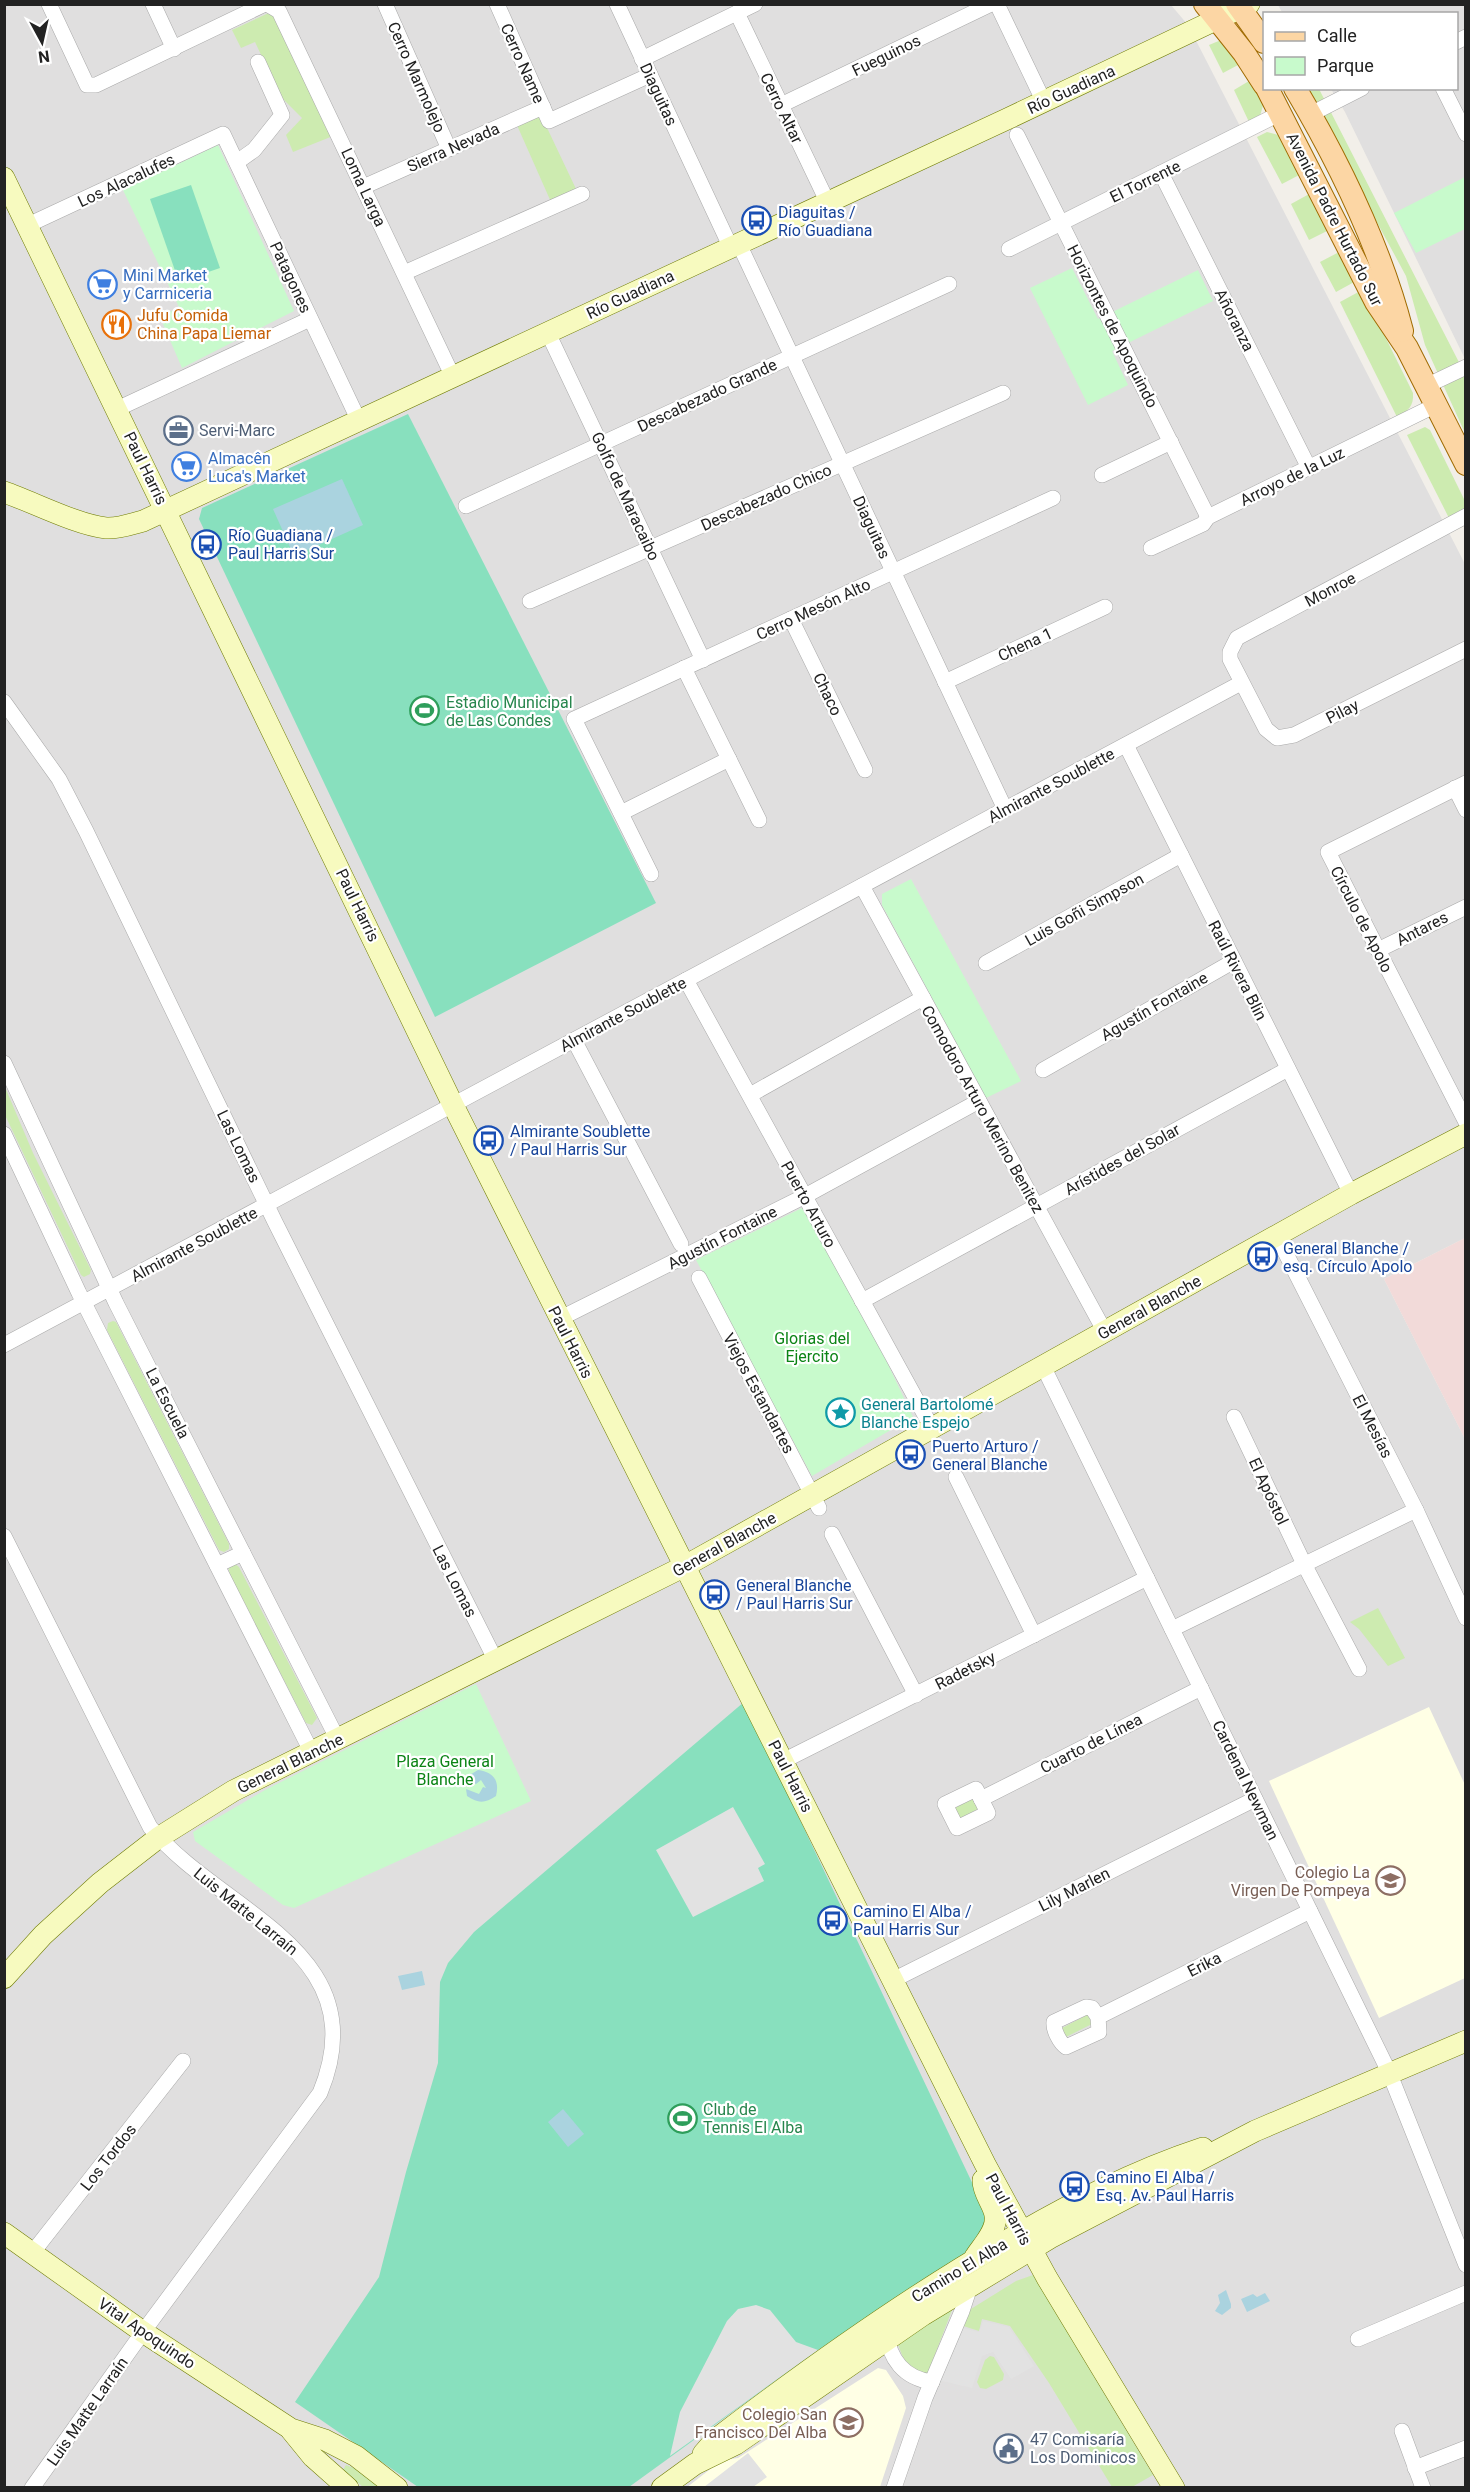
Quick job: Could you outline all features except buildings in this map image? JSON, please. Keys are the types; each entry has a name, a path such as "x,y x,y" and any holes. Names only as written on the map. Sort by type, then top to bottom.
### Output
{"main road":[{"path":"1242,6 1263,40"},
{"path":"1211,12 1244,53 1263,82"},
{"name":"Avenida Padre Hurtado Sur","path":"1268,90 1376,302 1407,348 1466,464"},
{"name":"Avenida Padre Hurtado Sur","path":"1296,90 1344,179 1372,241 1407,348"}],"street":[{"path":"49,4 87,86 96,85 266,4"},
{"path":"153,4 174,49"},
{"name":"Loma Larga","path":"266,4 279,11 453,377"},
{"name":"Cerro Marmolejo","path":"385,4 449,149"},
{"name":"Cerro Name","path":"496,4 546,114"},
{"name":"Diaguitas","path":"617,4 642,59 791,356 1005,809"},
{"path":"642,59 755,4"},
{"name":"Fueguinos","path":"781,105 991,4"},
{"path":"997,4 1044,102"},
{"name":"Río Guadiana","path":"4,492 90,524 107,528 123,527 166,510 359,421 1044,102 1211,12 1242,6"},
{"name":"Cerro Altar","path":"737,14 828,203"},
{"path":"237,162 254,150 282,115 258,62"},
{"name":"Sierra Nevada","path":"363,188 449,149 650,75"},
{"path":"1311,114 1358,90"},
{"path":"1444,90 1466,134"},
{"name":"El Torrente","path":"1009,249 1281,113"},
{"name":"Patagones","path":"223,134 359,421"},
{"name":"Los Alacalufes","path":"28,225 223,134"},
{"name":"Horizontes de Apoquindo","path":"1017,135 1208,517"},
{"name":"Añoranza","path":"1161,173 1309,468"},
{"name":"Paul Harris","path":"4,178 453,1105 985,2164 1026,2240 1174,2487"},
{"path":"404,273 582,194"},
{"name":"Descabezado Grande","path":"466,506 949,284"},
{"path":"117,410 310,319"},
{"name":"Golfo de Maracaibo","path":"548,333 703,660"},
{"name":"Arroyo de la Luz","path":"1151,548 1203,524 1208,517 1309,468 1431,395 1466,367"},
{"name":"Descabezado Chico","path":"530,601 1003,393"},
{"path":"1102,474 1171,442"},
{"name":"Cerro Mesón Alto","path":"621,813 574,719 1053,498"},
{"name":"Monroe","path":"1241,683 1230,659 1230,652 1237,638 1466,516"},
{"name":"Chena 1","path":"945,681 1106,607"},
{"name":"Chaco","path":"792,619 866,770"},
{"name":"Pilay","path":"1241,683 1266,729 1277,738 1294,735 1466,649"},
{"path":"684,668 759,820"},
{"name":"Almirante Soublette","path":"4,1345 1241,683"},
{"name":"Las Lomas","path":"4,702 59,779 267,1205 496,1661"},
{"name":"Raúl Rivera Blin","path":"1126,745 1351,1194"},
{"path":"651,874 621,813 729,759"},
{"path":"1460,786 1466,810"},
{"name":"Círculo de Apolo","path":"1460,786 1329,852 1466,1122"},
{"name":"Luis Goñi Simpson","path":"986,963 1181,855"},
{"name":"Comodoro Arturo Merino Benitez","path":"862,886 1105,1332"},
{"name":"Antares","path":"1378,950 1466,907"},
{"name":"Agustín Fontaine","path":"1043,1070 1234,961"},
{"name":"Puerto Arturo","path":"686,980 932,1428"},
{"path":"750,1095 923,998"},
{"path":"574,1040 681,1244"},
{"name":"La Escuela","path":"4,1063 109,1289 338,1740"},
{"name":"Arístides del Solar","path":"862,1301 1288,1069"},
{"name":"Agustín Fontaine","path":"559,1319 805,1196 979,1101"},
{"name":"La Escuela","path":"4,1134 84,1303 312,1753"},
{"name":"General Blanche","path":"4,1978 72,1908 158,1838 233,1791 815,1502 932,1428 1351,1194 1466,1134"},
{"name":"El Mesías","path":"1277,1236 1416,1510 1466,1618"},
{"name":"Viejos Estandartes","path":"699,1278 815,1502"},
{"name":"Cardenal Newman","path":"1043,1366 1389,2072 1466,2265"},
{"name":"El Apóstol","path":"1234,1417 1304,1564 1359,1670"},
{"path":"956,1477 1034,1635"},
{"path":"1172,1629 1416,1510"},
{"path":"832,1534 915,1695"},
{"name":"Luis Matte Larraín","path":"4,1536 150,1827 158,1838 297,1950 312,1970 323,1992 332,2037 329,2066 320,2093 143,2331 32,2487"},
{"path":"217,1565 243,1553"},
{"name":"Radetsky","path":"783,1761 1147,1578"},
{"name":"Cuarto de Línea","path":"981,1799 1201,1688"},
{"name":"Lily Marlen","path":"893,1980 1256,1798"},
{"name":"Erika","path":"1098,2017 1310,1911"},
{"name":"Camino El Alba","path":"695,2464 716,2439 792,2381 913,2298 973,2261 1026,2240 1255,2131 1466,2041"},
{"name":"Los Tordos","path":"33,2252 183,2061"},
{"path":"973,2261 993,2227 995,2215 985,2195 982,2182 985,2164"},
{"name":"Vital Apoquindo","path":"4,2233 143,2331 291,2429 325,2440 356,2456 397,2487"},
{"name":"Camino El Alba","path":"662,2487 695,2464 736,2444 971,2284 1026,2240"},
{"path":"894,2487 971,2284"},
{"path":"1358,2339 1466,2294"},
{"path":"913,2298 906,2310 886,2330 887,2340 903,2371 913,2378 932,2382"},
{"name":"Vital Apoquindo","path":"291,2429 313,2457 348,2487"},
{"path":"1402,2432 1423,2487"},
{"path":"1415,2468 1466,2448"}],"shaded area":[{"path":"5,5 1171,5 1188,25 1465,564 1465,1238 1384,1279 1465,1439 1465,2487 5,2488"},
{"path":"1278,5 1465,5 1465,359 1345,112 1332,90 1458,90 1458,12 1282,12"},
{"path":"1465,1238 1465,1439 1384,1279"},
{"name":"Colegio La Virgen De Pompeya","path":"1429,1707 1465,1785 1465,1978 1379,2018 1269,1781"},
{"path":"733,1807 765,1864 758,1868 764,1881 693,1917 656,1850"},
{"path":"756,2305 770,2310 796,2342 818,2350 670,2456 680,2412 727,2321 738,2309"},
{"path":"983,2321 1009,2327 1034,2366 1011,2379 993,2352 982,2356 972,2388 938,2380 959,2327 979,2332"},
{"name":"Colegio San Francisco Del Alba","path":"878,2368 886,2370 903,2396 906,2408 880,2487 686,2488 722,2460 738,2458"},
{"path":"748,2453 767,2477 753,2487 704,2487"}],"green space":[{"path":"273,11 333,136 293,152 286,135 302,118 281,97 255,42 241,48 232,30"},
{"path":"1221,40 1238,65 1223,73 1209,45"},
{"path":"1249,81 1264,102 1260,116 1249,122 1234,90"},
{"path":"1306,90 1320,90 1465,374 1465,433 1425,345 1406,276"},
{"path":"540,113 577,191 551,202 516,123"},
{"path":"1267,132 1282,136 1301,174 1282,184 1257,137"},
{"path":"218,145 294,311 182,368 160,317 179,307 123,190"},
{"path":"1465,177 1465,229 1416,253 1394,213"},
{"path":"191,185 220,268 179,282 150,199"},
{"path":"1311,193 1329,230 1309,240 1291,204"},
{"path":"1341,251 1356,281 1336,292 1320,262"},
{"path":"1072,268 1098,319 1198,270 1213,301 1112,351 1128,385 1088,405 1030,288"},
{"path":"1362,290 1413,393 1410,408 1397,417 1340,302"},
{"name":"Estadio Municipal de Las Condes","path":"408,414 656,903 435,1017 199,519 202,508"},
{"path":"1425,427 1430,430 1465,501 1465,512 1450,520 1407,435"},
{"path":"911,879 1021,1081 986,1098 882,905 882,894"},
{"path":"5,1087 33,1153 91,1270 90,1274 84,1277 81,1275 5,1115"},
{"name":"Glorias del Ejercito","path":"802,1208 866,1318 913,1417 812,1476 696,1260"},
{"path":"116,1322 229,1544 229,1549 224,1552 219,1550 107,1330 108,1323"},
{"path":"234,1563 239,1567 317,1718 312,1725 306,1723 230,1575 228,1566"},
{"path":"1378,1608 1405,1658 1388,1666 1359,1629 1350,1622"},
{"name":"Plaza General Blanche","path":"476,1684 531,1801 294,1908 283,1905 195,1841 193,1832 265,1790"},
{"name":"Club de Tennis El Alba","path":"744,1702 996,2233 818,2350 629,2487 418,2487 295,2402 379,2277 406,2172 438,2063 440,1982 448,1963 474,1932"},
{"path":"974,1797 980,1808 957,1820 951,1809"},
{"path":"1089,2014 1094,2023 1066,2037 1062,2028"},
{"path":"1033,2275 1153,2475 1132,2487 1112,2487 1049,2383 1010,2326 982,2319 979,2331 960,2325 966,2312 1016,2281"},
{"path":"952,2310 928,2373 917,2375 907,2368 897,2342"},
{"path":"990,2356 994,2357 1004,2374 1003,2380 986,2389 980,2388 977,2382 985,2360"},
{"path":"346,2465 377,2477 387,2487 363,2487 343,2470"}],"water":[{"path":"342,479 363,525 294,556 273,509"},
{"path":"478,1770 488,1773 496,1781 496,1796 489,1800 479,1801 467,1796 466,1789 479,1794 483,1787 486,1788 481,1780 476,1784 465,1781 468,1776"},
{"path":"422,1971 425,1985 402,1990 398,1976"},
{"path":"563,2109 584,2134 568,2147 548,2122"},
{"path":"1226,2290 1231,2308 1222,2315 1215,2311 1220,2303 1218,2295"},
{"path":"1265,2293 1270,2301 1247,2312 1241,2299 1253,2294 1257,2297"}],"place":[{"name":"Diaguitas / Río Guadiana","path":"757,221"},
{"name":"Mini Market y Carrniceria","path":"102,284"},
{"name":"Jufu Comida China Papa Liemar","path":"116,324"},
{"name":"Servi-Marc","path":"178,430"},
{"name":"Almacên Luca's Market","path":"187,467"},
{"name":"Río Guadiana / Paul Harris Sur","path":"207,544"},
{"name":"Estadio Municipal de Las Condes","path":"425,711"},
{"name":"Almirante Soublette / Paul Harris Sur","path":"489,1140"},
{"name":"General Blanche / esq. Círculo Apolo","path":"1262,1257"},
{"name":"General Bartolomé Blanche Espejo","path":"840,1413"},
{"name":"Puerto Arturo / General Blanche","path":"911,1455"},
{"name":"General Blanche / Paul Harris Sur","path":"715,1594"},
{"name":"Colegio La Virgen De Pompeya","path":"1391,1881"},
{"name":"Camino El Alba / Paul Harris Sur","path":"832,1920"},
{"name":"Club de Tennis El Alba","path":"682,2118"},
{"name":"Camino El Alba / Esq. Av. Paul Harris","path":"1075,2186"},
{"name":"Colegio San Francisco Del Alba","path":"848,2423"},
{"name":"47 Comisaría Los Dominicos","path":"1009,2448"}]}
